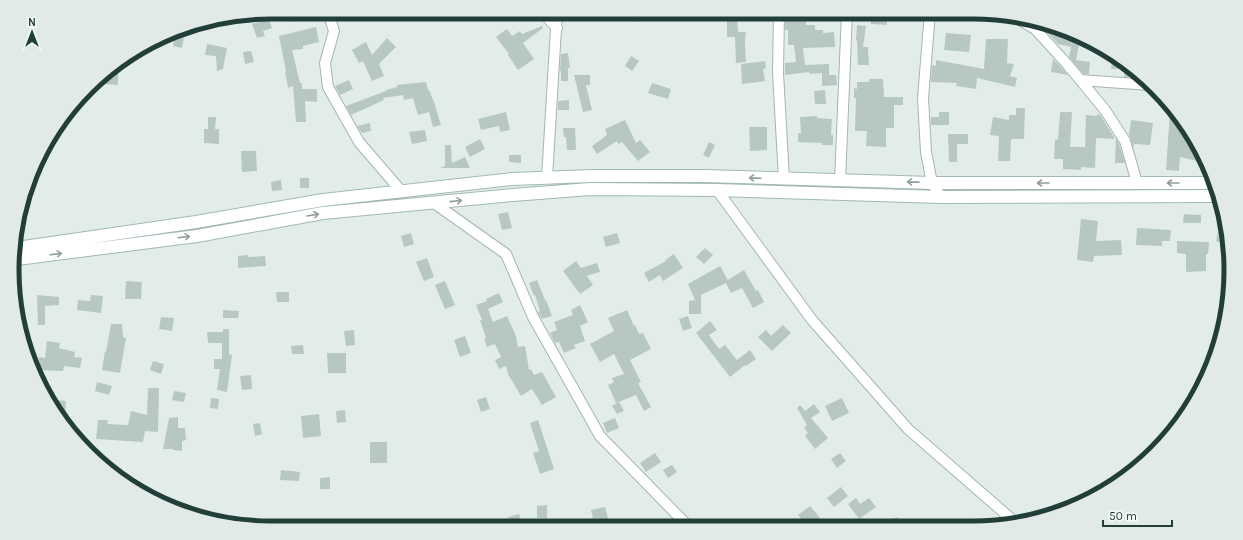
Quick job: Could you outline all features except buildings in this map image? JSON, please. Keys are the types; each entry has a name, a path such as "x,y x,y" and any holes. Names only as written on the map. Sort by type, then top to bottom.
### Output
{"main road":[{"path":"20,248 196,222 323,200 512,179 592,176 704,176 932,183 1209,183"},
{"path":"20,260 197,236 323,213 513,194 590,189 717,190 941,197 1213,196"}],"street":[{"path":"330,19 334,31 325,63 328,87 359,142 402,192"},
{"path":"549,19 557,28"},
{"path":"546,178 557,19"},
{"path":"779,19 778,73 784,179"},
{"path":"840,181 847,19"},
{"path":"929,19 923,98 926,152 932,183 941,197"},
{"path":"1030,26 1035,29 1105,110 1125,142 1138,183"},
{"path":"1080,80 1141,84"},
{"path":"717,190 812,320 908,429 1010,518"},
{"path":"434,203 506,254 533,317 600,436 683,521"}]}
